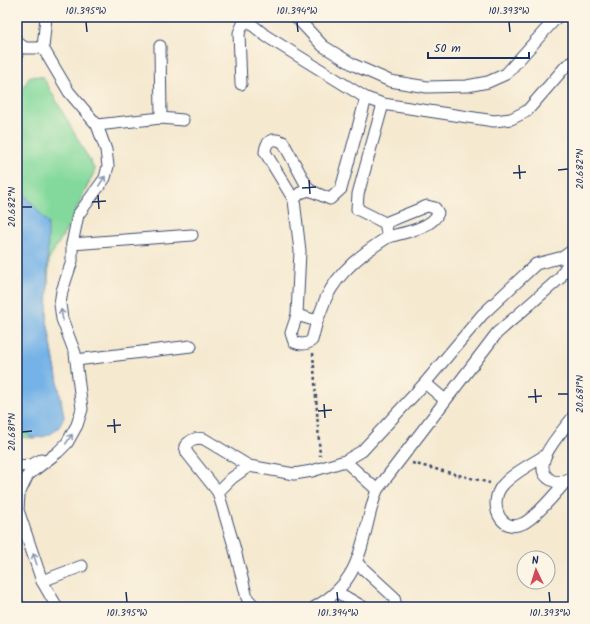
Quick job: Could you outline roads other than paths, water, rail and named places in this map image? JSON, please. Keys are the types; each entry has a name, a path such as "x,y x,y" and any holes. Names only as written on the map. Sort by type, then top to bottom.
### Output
{"street":[{"path":"46,17 43,48 69,92 97,125 106,150 108,166 105,178 78,215 72,244 72,261 62,291 60,304 62,319 75,353 82,409 77,425 67,442 58,452 28,475 19,494 18,510 42,581 57,607"},
{"path":"296,17 323,46 354,65 390,81 427,87 467,86 488,82 506,74 557,17"},
{"path":"241,84 239,32 245,18 278,44 366,98 383,104 494,121 511,119 527,111 566,66 573,62"},
{"path":"17,42 25,48 43,48"},
{"path":"17,42 17,56"},
{"path":"160,46 161,118"},
{"path":"366,98 341,189 330,199 309,190 283,142 276,139 270,141 266,145 265,152 294,200 300,264 297,316 291,332 291,338 294,342 306,344 312,340 317,321 326,298 336,281 352,263 388,237 430,224 436,219 438,213 435,208 427,206 385,224"},
{"path":"383,104 358,194 357,208 385,224 388,237"},
{"path":"97,125 161,118 183,120"},
{"path":"294,200 300,193 309,190"},
{"path":"72,244 192,235"},
{"path":"254,607 246,602 234,546 218,492 187,453 185,446 190,440 197,438 204,439 249,466 294,474 321,469 345,461 362,451 425,383 482,315 536,264 563,257 573,250"},
{"path":"316,607 337,592 352,574 366,534 369,513 377,490 497,333 560,278 568,263 573,260"},
{"path":"297,316 317,321"},
{"path":"76,360 191,346"},
{"path":"425,383 445,400"},
{"path":"570,478 544,506 523,523 510,525 502,521 496,514 496,496 502,486 517,473 544,456 573,417"},
{"path":"17,466 31,465 58,452"},
{"path":"544,456 542,467 546,477 554,482 570,478"},
{"path":"345,461 377,490"},
{"path":"218,492 232,478 249,466"},
{"path":"357,563 394,597 396,607"},
{"path":"42,581 82,566"},
{"path":"337,592 363,607"},
{"path":"17,602 18,607"}],"water":[{"path":"17,185 48,223 47,321 64,417 59,427 52,433 43,437 32,438 21,428 17,420"}]}
